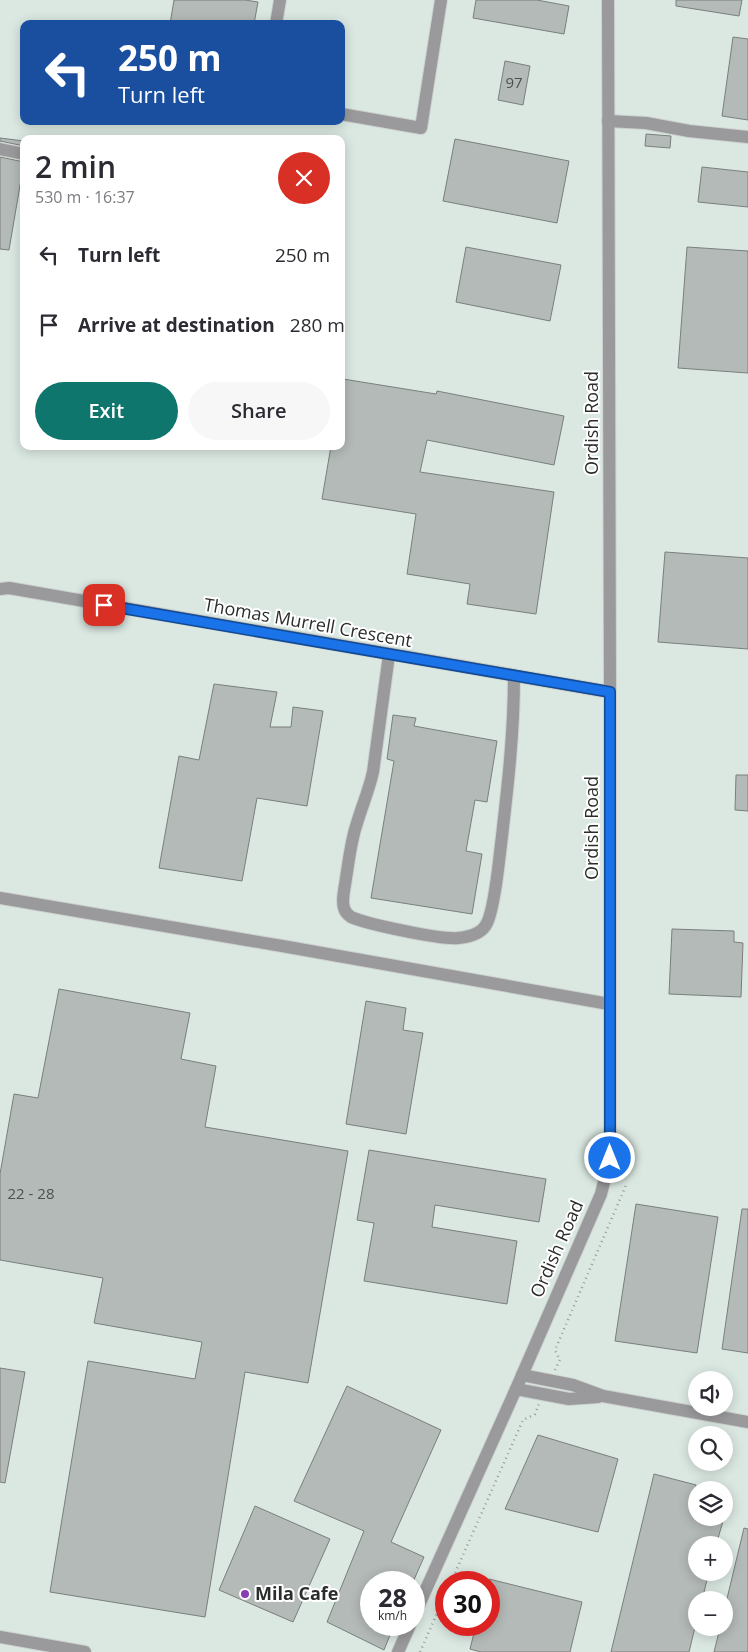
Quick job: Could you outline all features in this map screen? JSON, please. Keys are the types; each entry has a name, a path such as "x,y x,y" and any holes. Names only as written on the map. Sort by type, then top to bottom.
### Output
{"street":[{"path":"277,20 280,0"},
{"path":"345,115 421,128 440,0"},
{"name":"Ordish Road","path":"425,1592 601,1194 610,1158 608,0"},
{"path":"608,121 646,123 689,131 748,137"},
{"path":"0,149 20,153"},
{"name":"Thomas Murrell Crescent","path":"0,589 9,588 610,692"},
{"path":"389,655 373,772 356,824 343,903 346,913 352,917 399,930 457,938 473,935 482,930 487,924 498,867 512,749 514,676"},
{"path":"0,898 609,1004"},
{"path":"522,1375 573,1386 603,1396 748,1422"},
{"path":"516,1389 569,1399 603,1396"},
{"path":"398,1652 405,1636"},
{"path":"0,1637 86,1652"}],"path":[{"path":"555,1370 560,1360 555,1350 627,1183"},
{"path":"456,1571 523,1420 535,1414 539,1404"},
{"path":"420,1652 435,1618"}],"shaded area":[{"path":"0,0 748,0 748,1652 0,1652"}],"building":[{"path":"174,0 245,0 258,2 255,20 171,20"},
{"path":"476,0 537,0 569,6 564,34 473,18"},
{"path":"676,0 742,0 739,16 676,6"},
{"path":"733,37 748,39 748,120 722,116"},
{"path":"505,61 530,66 523,105 498,100"},
{"path":"646,134 671,136 670,148 645,146"},
{"path":"0,138 20,140 20,145 0,141"},
{"path":"455,139 569,161 557,223 443,201"},
{"path":"0,157 20,161 20,185 9,250 0,249"},
{"path":"702,167 748,172 748,207 698,202"},
{"path":"466,247 561,265 550,321 456,302"},
{"path":"687,247 748,251 748,373 678,368"},
{"path":"345,379 436,394 437,391 564,416 554,465 427,440 420,472 554,492 536,614 467,604 470,584 407,574 416,514 322,499 330,450 345,450"},
{"path":"665,552 748,558 748,649 658,642"},
{"path":"214,684 277,692 270,727 291,727 293,707 323,711 307,806 257,798 242,881 159,868 179,756 199,760"},
{"path":"393,715 416,718 414,726 497,741 487,802 475,800 466,851 482,854 472,914 371,898 394,761 387,759"},
{"path":"736,775 748,775 748,811 735,810"},
{"path":"672,929 734,931 734,942 743,943 741,997 669,994"},
{"path":"59,989 190,1013 181,1059 216,1066 205,1127 348,1151 308,1383 245,1372 205,1617 50,1592 88,1361 195,1379 202,1342 94,1323 103,1278 0,1260 0,1174 14,1094 38,1098"},
{"path":"366,1001 406,1008 403,1030 423,1033 406,1134 346,1124"},
{"path":"369,1150 546,1179 539,1222 435,1205 432,1227 517,1241 507,1304 364,1281 374,1223 357,1220"},
{"path":"636,1204 718,1217 697,1353 615,1341"},
{"path":"742,1209 748,1209 748,1353 722,1349"},
{"path":"0,1368 25,1372 5,1483 0,1482"},
{"path":"347,1386 441,1430 391,1542 424,1557 418,1571 360,1571 360,1636 390,1636 384,1650 327,1622 364,1531 294,1501"},
{"path":"538,1435 618,1459 598,1532 505,1509"},
{"path":"654,1474 688,1483 688,1526 722,1526 719,1536 688,1536 688,1581 707,1581 704,1591 688,1591 688,1636 693,1636 689,1652 611,1652"},
{"path":"255,1506 330,1539 293,1622 219,1590"},
{"path":"744,1528 748,1529 748,1652 714,1652 718,1636 733,1636 733,1591 729,1591 731,1581 733,1581"},
{"path":"500,1582 582,1602 570,1652 481,1652 470,1649 473,1636 500,1636"}],"place":[{"name":"Mila Cafe","path":"245,1594"}],"route":[{"path":"104,605 610,692 610,1158"}]}
